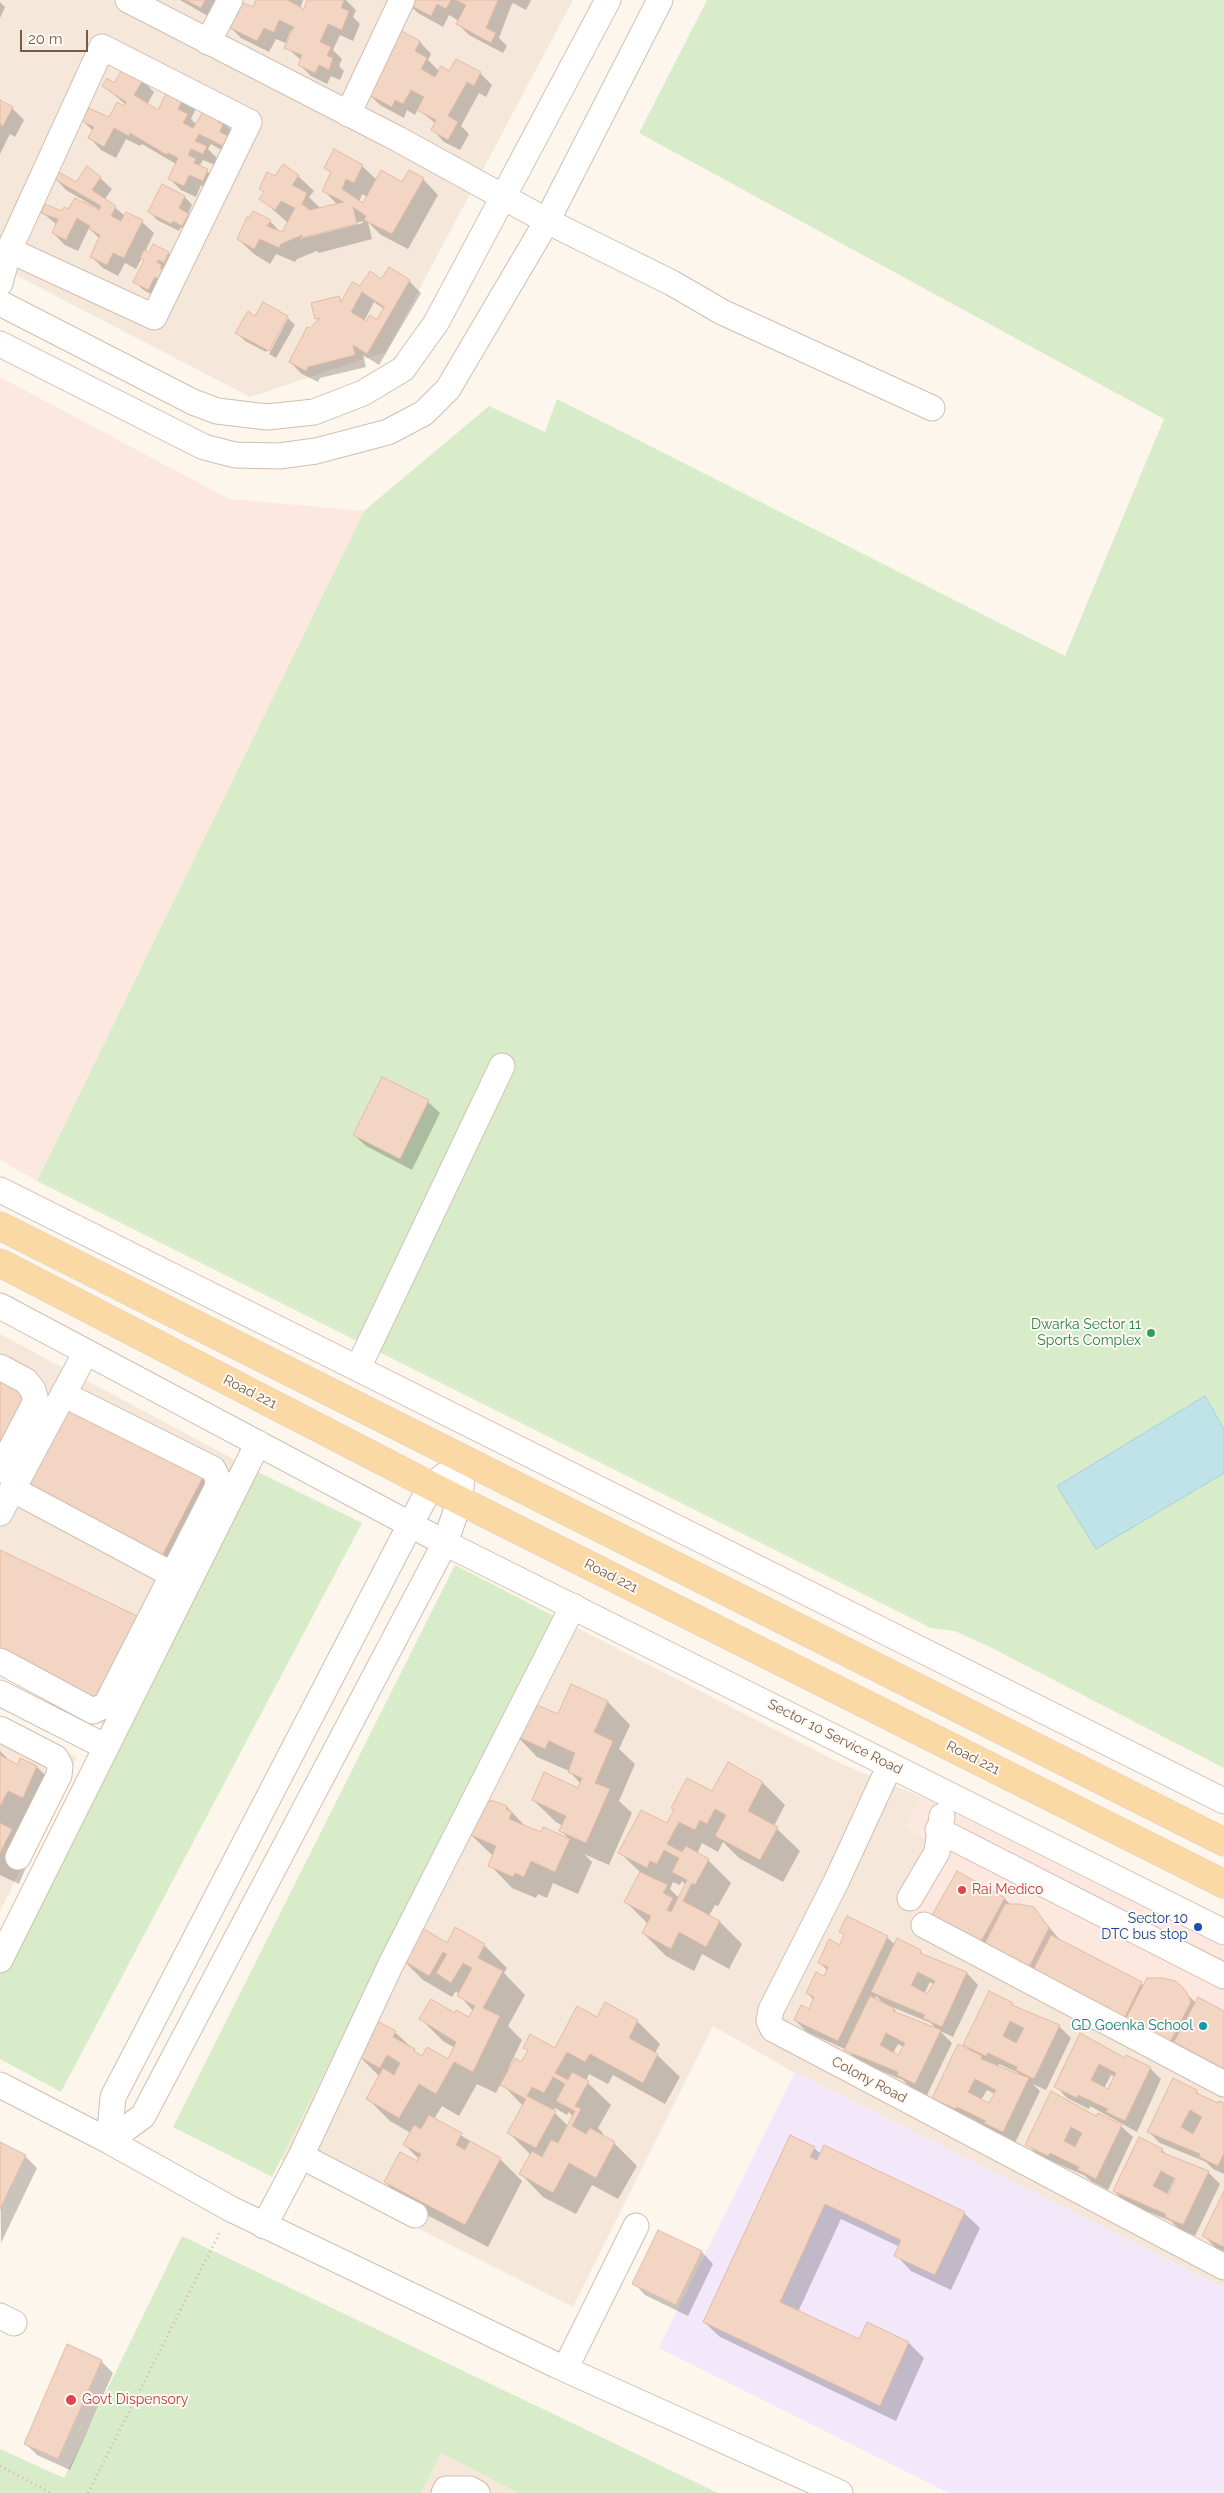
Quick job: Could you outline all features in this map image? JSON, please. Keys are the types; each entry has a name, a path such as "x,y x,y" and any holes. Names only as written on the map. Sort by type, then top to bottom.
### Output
{"main road":[{"path":"0,1226 1224,1842"},
{"name":"Road 221","path":"0,1263 431,1486 1224,1884"}],"street":[{"path":"128,0 348,114 547,221 672,283 722,312 932,408"},
{"path":"208,42 230,0"},
{"path":"0,344 204,447 235,455 279,456 316,451 388,432 424,413 448,389 547,221 660,0"},
{"path":"348,114 393,3"},
{"path":"0,303 193,402 217,411 267,417 314,412 363,393 403,368 436,323 503,196 600,3"},
{"path":"0,283 9,250 102,47 250,122 154,317 9,250"},
{"path":"358,1368 502,1066"},
{"path":"0,1190 1224,1801"},
{"name":"Sector 10 Service Road","path":"0,1306 445,1543 1224,1932"},
{"path":"6,1479 63,1394 86,1352"},
{"path":"0,1367 26,1380 33,1390 36,1401 6,1479 0,1513"},
{"path":"0,1661 93,1711 100,1710 106,1705 217,1488 218,1479 213,1469 63,1394"},
{"path":"0,1960 258,1443"},
{"path":"109,2141 113,2097 410,1525 431,1486 463,1460"},
{"path":"109,2141 143,2116 445,1543 460,1500 463,1460"},
{"path":"6,1479 173,1575"},
{"path":"264,2226 301,2156 390,1966 573,1606"},
{"path":"0,1693 106,1747"},
{"path":"0,1729 56,1758 60,1766 59,1775 18,1857"},
{"name":"Colony Road","path":"890,1765 836,1882 771,2010 769,2022 773,2028 1224,2267"},
{"path":"910,1898 937,1852 938,1830 948,1794"},
{"path":"938,1830 1224,1976"},
{"path":"924,1925 1224,2084"},
{"path":"0,2085 109,2141 231,2210 565,2369 840,2493"},
{"path":"301,2156 415,2215"},
{"path":"565,2369 636,2226"},
{"path":"444,2493 446,2489 470,2490 478,2493"}],"path":[{"path":"88,2493 231,2210"},
{"path":"0,2466 51,2493"}],"shaded area":[{"path":"0,0 573,0 386,352 250,397 0,267"},
{"path":"0,377 229,499 364,511 37,1181 0,1160"},
{"path":"0,1334 252,1469 118,1732 0,1670"},
{"path":"554,1616 842,1764 922,1797 906,1827 944,1849 912,1917 1224,2079 1224,2288 795,2073 713,2026 573,2307 281,2159"},
{"path":"0,1718 77,1757 0,1911"},
{"path":"922,1797 1224,1947 1224,2079 911,1917 944,1849 906,1827"},
{"path":"795,2072 1224,2288 1224,2493 949,2493 659,2348"},
{"path":"441,2453 518,2493 421,2493"}],"green space":[{"path":"707,0 1224,0 1224,1768 988,1646 955,1631 931,1628 37,1181 364,511 489,406 545,432 557,399 1065,656 1164,419 639,133"},
{"path":"252,1469 362,1523 61,2092 0,2059 0,1953"},
{"path":"455,1565 554,1616 272,2177 173,2127"},
{"path":"182,2236 718,2493 518,2493 441,2453 421,2493 0,2493 0,2449 64,2478"}],"water":[{"path":"1205,1396 1224,1429 1224,1473 1096,1549 1057,1486"}],"building":[{"path":"185,0 205,0 201,8"},
{"path":"237,0 253,7 256,0 287,0 304,9 307,0 344,0 341,8 349,11 342,30 328,24 320,42 331,47 327,56 333,58 329,70 319,65 315,73 298,65 302,55 284,48 294,27 279,20 274,32 264,28 257,41 228,27"},
{"path":"405,0 451,0 446,9 437,4 431,16 404,2"},
{"path":"456,0 498,0 486,28 496,33 491,43 456,24 466,5"},
{"path":"394,27 420,41 415,51 427,58 421,69 435,77 441,66 449,71 456,59 481,72 474,86 467,82 448,116 458,122 448,140 431,130 436,120 417,110 424,97 411,90 403,104 395,100 392,107 367,94"},
{"path":"123,68 143,80 134,95 158,110 169,88 185,95 178,109 188,114 183,123 193,128 204,110 220,117 218,122 223,124 220,132 228,136 223,146 199,134 195,141 207,146 203,154 191,149 188,155 196,159 194,163 208,169 203,181 189,175 184,186 168,179 178,158 168,153 167,155 130,133 129,136 114,128 104,147 88,138 94,127 82,121 88,108 109,117 117,102 124,106 126,102 102,86 107,78 114,83"},
{"path":"0,100 13,107 3,126 0,124"},
{"path":"334,149 363,165 354,183 346,179 342,189 363,203 381,170 402,182 409,170 424,178 392,234 364,220 366,216 353,207 357,224 302,238 302,235 281,244 279,248 260,239 254,249 237,239 247,217 249,218 253,211 271,220 267,226 282,232 295,208 281,201 275,210 259,199 264,192 259,189 267,172 275,176 283,164 299,175 292,185 307,193 302,204 310,210 344,202 322,191 331,172 324,168"},
{"path":"87,166 101,177 92,190 116,206 111,216 121,221 126,212 143,220 124,258 113,253 107,265 90,257 100,235 89,229 90,226 77,218 66,240 52,233 58,219 41,213 45,204 62,211 64,207 68,209 75,198 99,210 101,206 53,178 57,171 76,182"},
{"path":"162,184 185,196 179,208 189,214 182,226 173,221 171,224 148,212"},
{"path":"153,244 169,252 164,263 158,260 157,262 162,265 160,268 172,274 166,283 155,277 148,290 133,282 144,260 140,258 144,250 149,252"},
{"path":"389,267 410,280 367,354 353,345 355,355 308,367 306,371 289,362 307,327 310,328 320,318 315,319 311,303 339,296 341,302 352,282 360,286 370,271 381,279","holes":["362,292 384,307 377,320 370,315 366,321 351,312"]},
{"path":"263,302 288,316 269,351 235,333 248,311 255,316"},
{"path":"382,1077 429,1100 400,1159 353,1135"},
{"path":"0,1381 30,1397 5,1444 0,1441"},
{"path":"65,1403 205,1473 162,1556 22,1485"},
{"path":"0,1550 137,1616 97,1701 0,1654"},
{"path":"571,1684 608,1701 594,1732 613,1741 595,1783 610,1789 586,1843 559,1831 566,1816 532,1800 544,1772 578,1788 582,1778 568,1772 575,1753 549,1741 545,1749 513,1735 528,1701 558,1714"},
{"path":"0,1755 18,1765 20,1758 37,1766 23,1798 8,1791 0,1806"},
{"path":"728,1762 763,1782 748,1811 778,1827 760,1860 715,1836 726,1815 715,1809 707,1824 700,1820 695,1830 679,1822 667,1844 682,1852 686,1846 709,1859 695,1885 692,1883 683,1901 720,1921 706,1947 679,1932 671,1949 642,1933 651,1916 624,1902 640,1872 668,1885 663,1893 673,1898 667,1910 671,1912 687,1880 672,1872 679,1858 664,1850 657,1864 650,1861 647,1868 618,1853 641,1810 667,1823 674,1809 671,1808 687,1778 712,1791"},
{"path":"480,1798 507,1806 506,1809 512,1812 509,1819 541,1832 543,1827 570,1839 555,1872 531,1861 524,1877 515,1873 513,1877 488,1866 496,1846 466,1833"},
{"path":"0,1823 12,1829 0,1853"},
{"path":"957,1871 1005,1898 980,1943 932,1915"},
{"path":"1005,1904 1034,1907 1049,1928 1027,1971 983,1947"},
{"path":"847,1916 888,1936 838,2041 794,2020 801,2005 809,2009 814,1997 806,1993 816,1972 824,1976 828,1967 818,1963 829,1939 840,1945 844,1934 839,1932"},
{"path":"418,1925 447,1943 455,1927 485,1944 478,1958 503,1971 483,2008 500,2016 473,2072 454,2062 436,2094 419,2084 399,2118 366,2099 383,2068 394,2075 400,2063 387,2055 380,2068 354,2054 373,2019 396,2031 393,2037 415,2049 414,2051 422,2056 427,2047 448,2059 456,2042 419,2019 431,1999 455,2013 456,2010 469,2017 475,2006 457,1996 472,1968 463,1963 451,1983 436,1973 447,1954 443,1952 429,1976 399,1958"},
{"path":"1051,1935 1142,1982 1123,2021 1031,1974"},
{"path":"897,1938 921,1950 920,1953 967,1972 942,2027 923,2018 925,2015 871,1992","holes":["918,1972 935,1981 927,1994 911,1985"]},
{"path":"1147,1978 1162,1978 1176,1981 1186,1991 1191,2002 1169,2044 1125,2020"},
{"path":"989,1991 1013,2003 1012,2005 1060,2025 1034,2079 1016,2070 1017,2067 988,2053 986,2056 963,2045","holes":["1010,2021 1024,2028 1016,2043 1003,2036"]},
{"path":"870,1996 894,2008 893,2011 941,2030 915,2084 897,2075 898,2072 844,2050","holes":["886,2033 905,2043 898,2055 880,2045"]},
{"name":"GD Goenka School","path":"1198,1997 1224,2011 1224,2069 1174,2042"},
{"path":"605,2002 638,2020 629,2038 658,2054 643,2083 590,2054 585,2062 567,2052 555,2073 568,2080 572,2072 589,2081 575,2106 581,2109 572,2126 586,2134 590,2128 615,2142 596,2178 569,2163 553,2193 519,2174 532,2151 542,2157 551,2140 558,2143 575,2111 556,2101 565,2084 553,2077 544,2093 532,2087 527,2096 556,2111 536,2148 507,2133 526,2099 500,2085 515,2058 521,2062 528,2050 523,2048 530,2034 555,2048 577,2006 597,2017"},
{"path":"1080,2033 1125,2058 1126,2055 1151,2067 1125,2121 1106,2112 1108,2109 1078,2095 1077,2098 1054,2087","holes":["1099,2064 1116,2073 1108,2089 1091,2080"]},
{"path":"958,2044 982,2056 981,2059 1029,2078 1003,2132 984,2123 986,2121 957,2107 955,2109 932,2098","holes":["975,2079 996,2090 989,2103 968,2092"]},
{"path":"1173,2078 1197,2090 1196,2093 1218,2103 1219,2101 1224,2103 1224,2153 1218,2166 1199,2157 1200,2154 1147,2132","holes":["1190,2110 1202,2117 1193,2134 1181,2127"]},
{"path":"1051,2091 1096,2116 1098,2113 1122,2125 1096,2179 1078,2170 1079,2167 1050,2153 1048,2156 1025,2145","holes":["1071,2127 1082,2133 1075,2147 1064,2141"]},
{"path":"429,2115 462,2133 456,2145 465,2150 470,2141 501,2158 465,2225 384,2182 400,2152 417,2161 421,2154 403,2145 414,2125 421,2129"},
{"path":"790,2135 815,2147 810,2157 817,2160 824,2145 965,2212 935,2275 894,2256 901,2240 825,2204 780,2302 859,2339 867,2322 909,2342 880,2406 703,2322"},
{"path":"1139,2137 1163,2149 1161,2152 1209,2171 1183,2225 1165,2217 1166,2214 1113,2191","holes":["1161,2171 1176,2179 1168,2194 1153,2186"]},
{"path":"0,2142 26,2155 0,2209"},
{"path":"1224,2191 1224,2247 1202,2236"},
{"path":"658,2230 702,2251 676,2305 632,2284"},
{"path":"67,2344 102,2360 58,2459 24,2444"}],"place":[{"name":"Dwarka Sector 11 Sports Complex","path":"1151,1333"},
{"name":"Rai Medico","path":"962,1890"},
{"name":"Sector 10 DTC bus stop","path":"1198,1927"},
{"name":"GD Goenka School","path":"1203,2026"},
{"name":"Govt Dispensory","path":"71,2400"}]}
